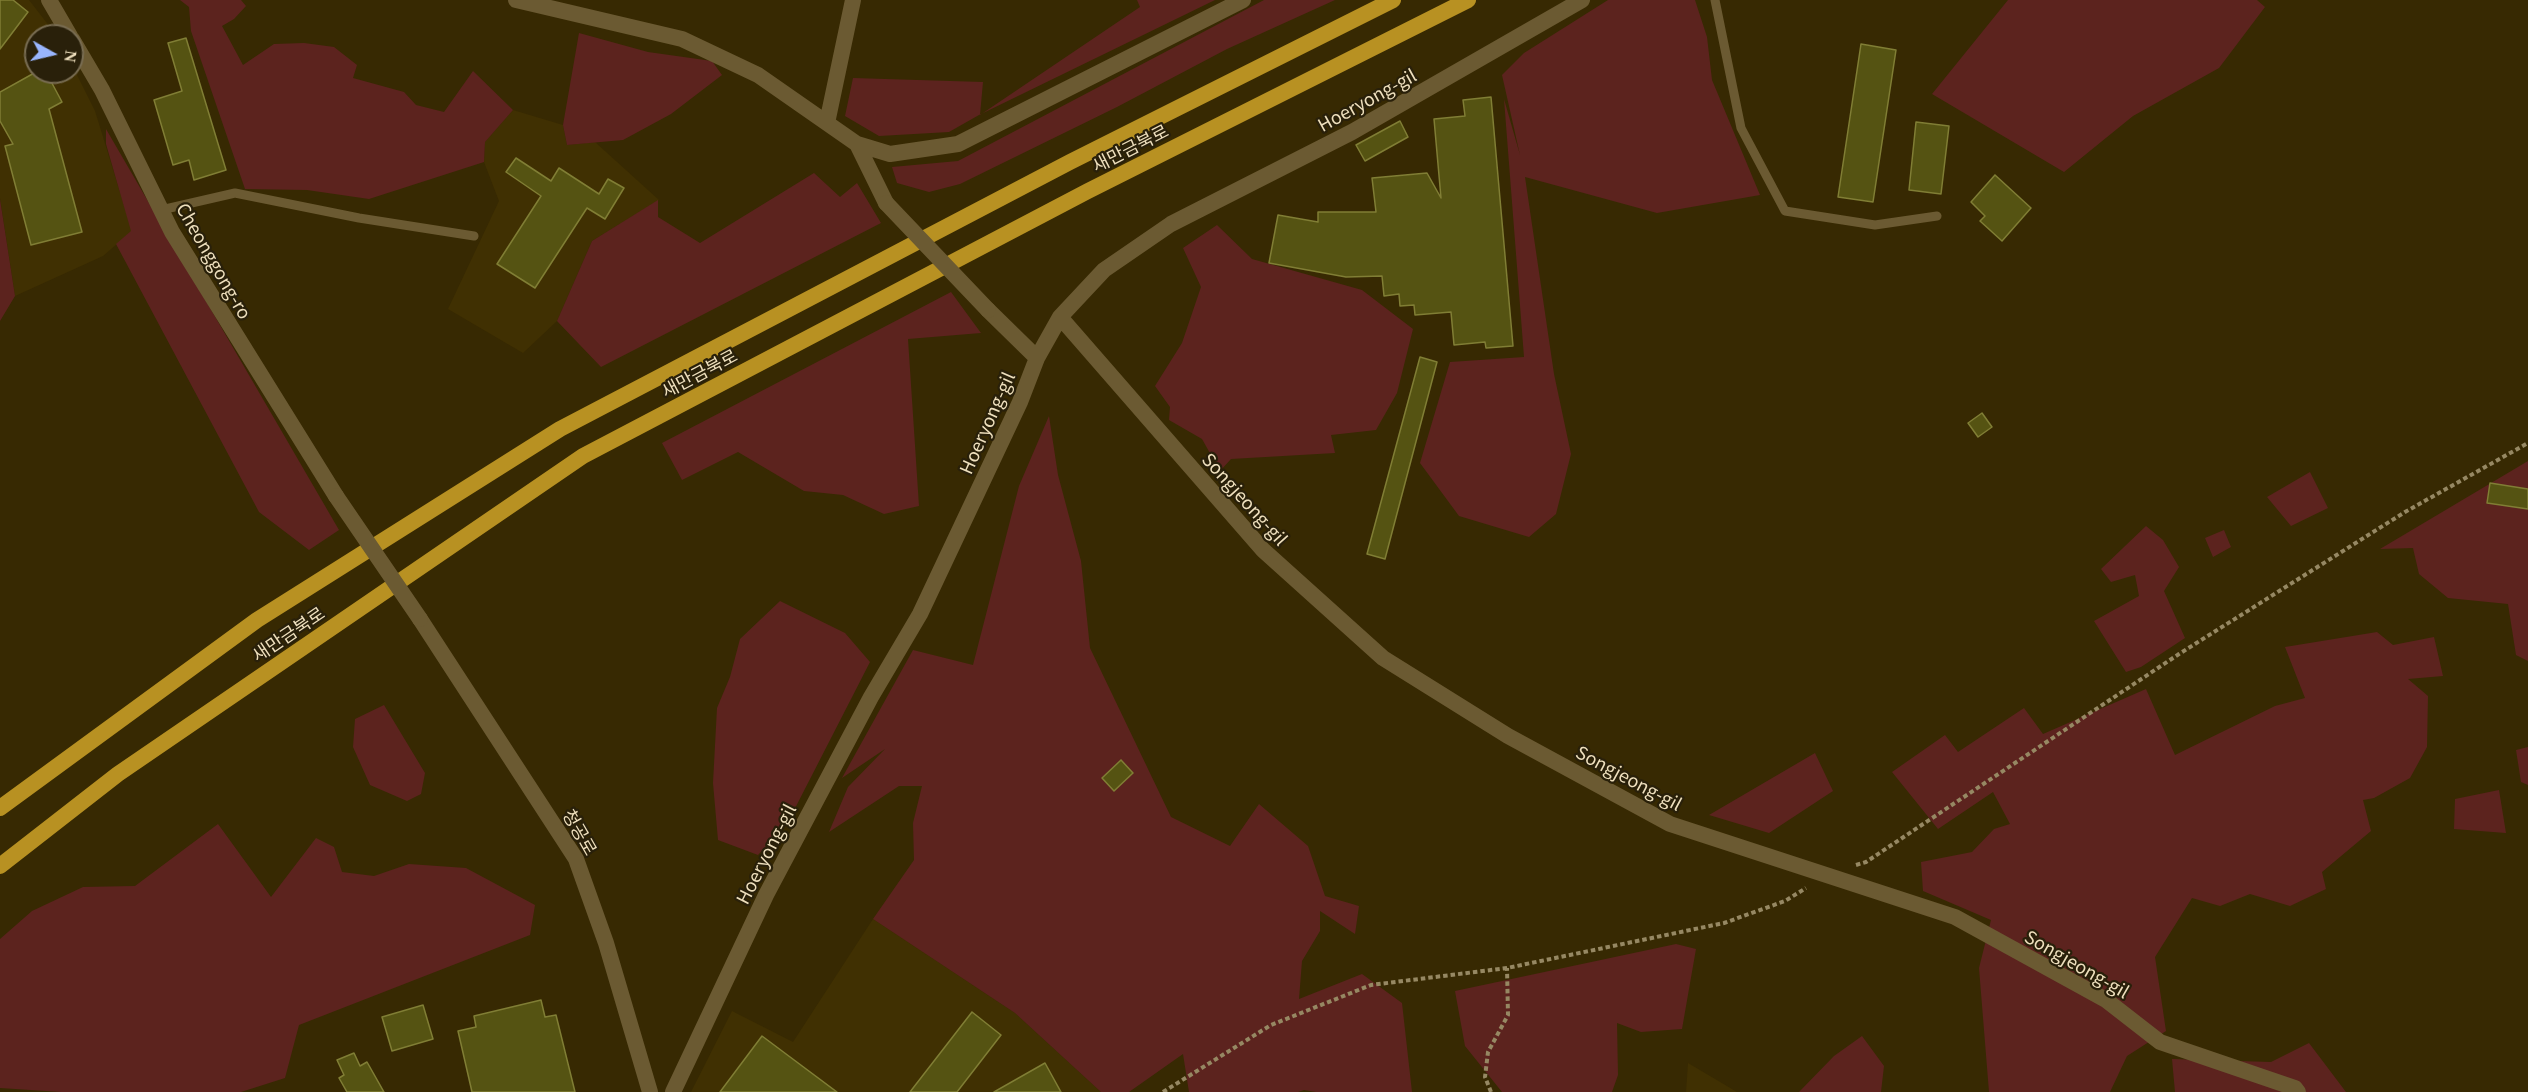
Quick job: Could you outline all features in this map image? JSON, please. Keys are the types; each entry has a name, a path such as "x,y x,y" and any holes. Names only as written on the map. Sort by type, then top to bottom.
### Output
{"highway":[{"name":"새만금북로","path":"0,808 258,620 560,429 1070,162 1393,0"},
{"name":"새만금북로","path":"2,866 118,774 583,456 1088,191 1468,0"},
{"path":"0,803 17,795"}],"street":[{"name":"Cheonggong-ro","path":"49,0 63,24"},
{"path":"516,0 682,39 758,75 857,144 890,154 958,144 1243,0"},
{"path":"827,123 853,0"},
{"name":"Hoeryong-gil","path":"673,1092 766,895 871,697 920,614 1020,402 1037,358 1060,317 1104,270 1171,224 1352,132 1582,0"},
{"name":"Cheonggong-ro","path":"84,60 102,90 172,232 336,496 420,619"},
{"path":"857,144 886,203 1037,358"},
{"name":"Songjeong-gil","path":"1060,317 1263,550 1383,658 1508,736 1670,824 1954,917 2106,1000 2160,1042 2295,1088 2298,1092"},
{"name":"청공로","path":"420,619 576,858 606,943 650,1092"}],"lane":[{"path":"1715,0 1741,128 1785,211 1875,225 1937,216"},
{"path":"161,210 235,193 359,218 474,236"}],"path":[{"path":"1163,1092 1271,1025 1371,985 1507,968 1724,922 1785,901 1826,875 1866,862 2179,654 2405,512 2528,443"},
{"path":"1491,1092 1485,1077 1488,1052 1508,1015 1507,968"}],"shaded area":[{"path":"0,0 29,0 48,24 24,24 24,84 82,84 95,111 132,231 103,256 15,296 0,198"},
{"path":"180,0 241,0 246,6 234,19 222,26 243,65 274,44 304,43 334,47 357,65 353,78 404,92 416,105 444,112 473,71 513,110 485,142 484,162 369,199 307,190 245,189 191,31 189,7"},
{"path":"1137,0 1215,0 983,113 1140,7"},
{"path":"1264,0 1335,0 1227,49 1117,107 960,184 929,192 897,183 892,167 958,161"},
{"path":"1608,0 1695,0 1707,37 1712,80 1760,195 1657,213 1525,177 1554,374 1571,454 1556,514 1529,537 1459,516 1420,463 1450,362 1524,357 1504,99 1520,155 1502,75 1524,53"},
{"path":"2008,0 2257,0 2265,7 2219,68 2133,116 2064,172 1932,94"},
{"path":"579,33 648,52 712,61 722,75 671,114 623,140 567,145 563,125"},
{"path":"853,78 983,82 980,114 949,132 879,136 845,116"},
{"path":"513,110 563,125 567,145 595,142 659,200 592,241 557,321 523,353 448,309 499,201 484,162 485,142"},
{"path":"106,129 339,530 309,550 259,512 116,244 131,231 106,144"},
{"path":"814,173 840,197 857,183 881,223 601,367 557,321 592,241 658,200 658,217 700,243"},
{"path":"0,199 15,296 0,321"},
{"path":"1217,225 1252,259 1362,290 1413,329 1397,393 1376,430 1331,435 1335,453 1231,459 1220,471 1202,439 1169,420 1170,407 1155,386 1182,343 1201,287 1183,248"},
{"path":"951,292 981,333 908,339 919,506 884,514 843,495 804,491 738,452 682,480 662,443"},
{"path":"1049,416 1058,475 1081,561 1090,648 1171,817 1230,846 1259,804 1308,846 1325,896 1359,906 1355,934 1320,911 1320,931 1302,961 1299,999 1362,974 1402,1003 1412,1092 1304,1090 1298,1092 1189,1092 1183,1054 1129,1092 1101,1092 1015,1013 873,919 914,860 913,823 922,786 899,786 829,832 848,787 885,749 842,778 913,650 973,665 1019,486"},
{"path":"2528,461 2528,661 2516,655 2508,604 2448,598 2419,574 2413,548 2380,549"},
{"path":"2310,472 2328,508 2291,526 2267,497"},
{"path":"2146,526 2163,540 2179,567 2164,591 2185,638 2141,667 2126,672 2094,621 2139,596 2135,575 2111,582 2101,569"},
{"path":"2224,530 2231,547 2213,557 2205,538"},
{"path":"780,601 845,633 870,662 789,820 758,855 718,840 713,783 717,708 730,677 740,639"},
{"path":"2377,632 2393,645 2434,637 2443,676 2408,679 2428,696 2427,747 2410,778 2374,798 2363,800 2371,831 2322,872 2326,889 2290,906 2250,894 2220,906 2192,898 2155,957 2166,1031 2127,1056 2110,1092 1989,1092 1979,968 1991,920 1923,891 1921,862 1972,852 1994,829 2010,824 1993,792 1938,829 1892,772 1945,735 1958,752 2024,708 2043,734 2146,689 2175,755 2275,706 2305,698 2285,647"},
{"path":"384,705 425,773 421,794 407,801 370,785 353,747 355,719"},
{"path":"2528,747 2528,785 2521,782 2516,750"},
{"path":"1815,753 1833,791 1769,833 1709,815"},
{"path":"2499,790 2506,833 2454,829 2455,799"},
{"path":"218,824 271,897 316,838 334,847 342,872 374,876 409,864 466,868 535,905 530,935 299,1025 285,1078 241,1092 61,1092 0,1088 0,939 32,911 83,887 135,886"},
{"path":"873,919 1015,1013 1101,1092 691,1092 732,1011 793,1042"},
{"path":"1676,944 1696,949 1682,1029 1641,1032 1617,1023 1618,1075 1612,1092 1502,1092 1465,1046 1455,991"},
{"path":"1862,1036 1884,1066 1881,1092 1799,1092 1834,1056"},
{"path":"2309,1043 2346,1092 2175,1092 2172,1059 2271,1062"},
{"path":"1688,1063 1737,1092 1686,1092"}],"building":[{"path":"0,0 13,0 28,12 0,49"},
{"path":"186,38 226,170 194,180 189,160 173,165 154,100 182,91 168,43"},
{"path":"1861,44 1896,50 1873,202 1838,197"},
{"path":"24,79 24,84 52,84 62,102 49,109 82,232 31,245 5,146 13,144 0,121 0,92"},
{"path":"1491,97 1513,346 1486,348 1485,342 1454,345 1451,312 1415,315 1414,305 1400,306 1399,294 1384,296 1382,276 1346,277 1269,263 1278,215 1318,222 1318,212 1376,212 1372,178 1427,173 1441,198 1434,119 1465,116 1463,100"},
{"path":"1400,121 1408,137 1365,161 1356,145"},
{"path":"1916,122 1949,126 1941,194 1909,190"},
{"path":"516,158 551,181 559,168 599,194 608,179 624,188 605,219 587,208 535,288 497,264 541,196 506,172"},
{"path":"1995,175 2031,208 2002,241 1980,221 1985,216 1971,202"},
{"path":"1420,357 1437,362 1385,559 1367,554"},
{"path":"1982,413 1992,427 1978,437 1968,423"},
{"path":"2490,483 2528,489 2528,509 2487,503"},
{"path":"1121,760 1133,773 1114,791 1102,778"},
{"path":"541,1000 545,1017 556,1015 575,1092 472,1092 458,1031 476,1027 474,1016"},
{"path":"423,1005 433,1039 392,1051 382,1017"},
{"path":"972,1012 1001,1035 957,1092 910,1092"},
{"path":"762,1036 837,1092 720,1092"},
{"path":"354,1053 360,1066 367,1062 384,1092 347,1092 339,1078 344,1075 337,1060"},
{"path":"1045,1063 1061,1092 994,1092"}]}
